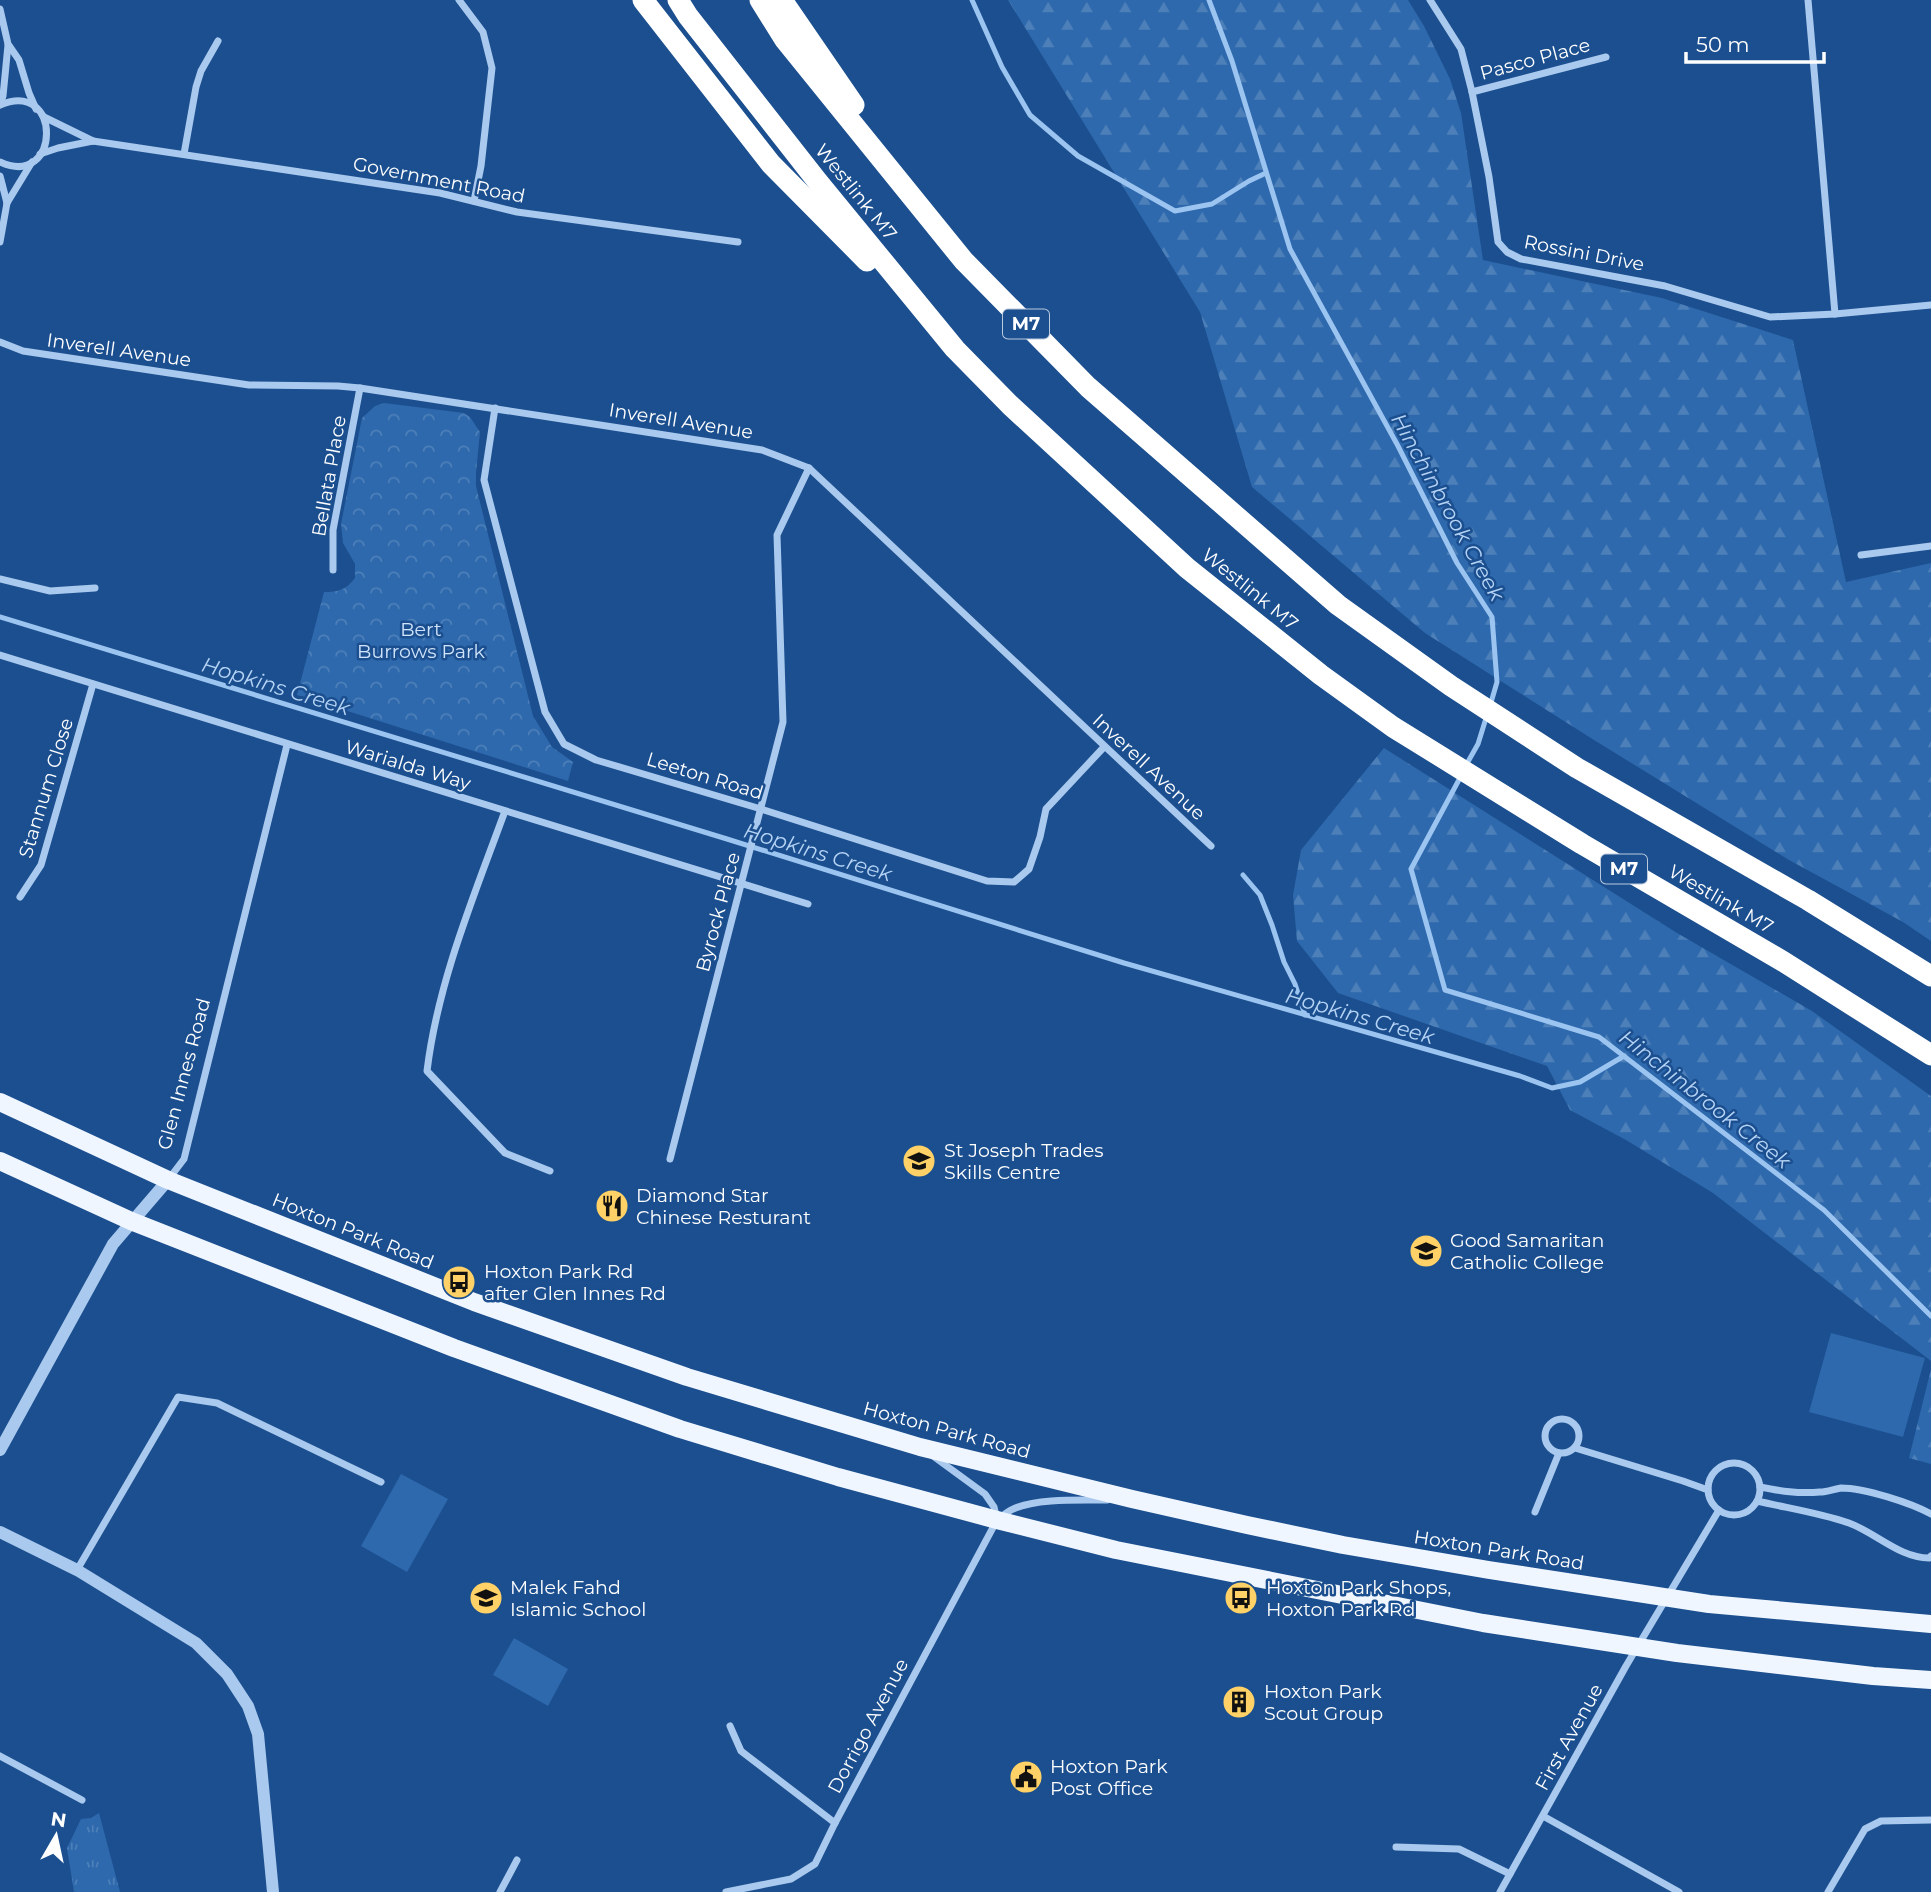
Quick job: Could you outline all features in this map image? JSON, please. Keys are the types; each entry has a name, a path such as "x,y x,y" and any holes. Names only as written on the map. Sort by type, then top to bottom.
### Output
{"highway":[{"path":"643,0 771,164 955,349"},
{"name":"Westlink M7","path":"678,0 818,182 955,349 1010,405 1187,568 1321,675 1394,727 1582,844 1784,962 1931,1055"},
{"name":"M7","path":"760,0 785,40 964,261 1088,387 1338,605 1451,686 1577,768 1808,900 1931,976"},
{"name":"M7","path":"782,0 964,261"}],"main road":[{"name":"Hoxton Park Road","path":"0,1102 167,1180 474,1302 687,1377 920,1447 1132,1499 1356,1547 1709,1604 1931,1624"},
{"path":"0,1161 131,1221 454,1348 680,1429 838,1477 997,1520 1116,1550 1483,1623 1637,1647 1873,1676 1931,1680"}],"street":[{"path":"459,0 483,32 492,68 481,166 474,201"},
{"name":"Rossini Drive","path":"1430,0 1461,49 1489,177 1498,242 1507,253 1521,259 1665,286 1770,317 1931,305"},
{"path":"1808,0 1835,314"},
{"path":"0,9 8,44 0,105 18,102 36,109"},
{"path":"184,154 198,79 218,41"},
{"path":"0,162 25,165 40,154 48,134 46,124 29,93 19,60 8,44"},
{"name":"Pasco Place","path":"1472,92 1606,57"},
{"name":"Government Road","path":"42,116 93,141"},
{"name":"Government Road","path":"40,154 93,141 440,193 517,212 738,242"},
{"path":"0,242 7,203 33,160"},
{"path":"0,176 7,203"},
{"name":"Inverell Avenue","path":"0,342 23,351 249,385 360,388 495,408 762,450 809,468 1211,846"},
{"name":"Bellata Place","path":"332,570 332,530 360,388"},
{"name":"Leeton Road","path":"495,408 484,480 545,712 564,744 596,760 987,881 1014,882 1029,869 1046,809 1104,747"},
{"name":"Byrock Place","path":"670,1159 783,722 777,535 809,468"},
{"path":"1861,555 1931,545"},
{"path":"0,579 50,591 95,588"},
{"name":"Warialda Way","path":"0,655 808,904"},
{"name":"Stannum Close","path":"20,897 41,866 93,684"},
{"name":"Glen Innes Road","path":"0,1450 113,1244 184,1159 288,745"},
{"path":"505,811 456,942 430,1042 426,1071 505,1153 550,1171"},
{"path":"77,1570 178,1397 217,1403 381,1482"},
{"path":"1558,1420 1569,1420 1577,1427 1579,1438 1575,1448 1559,1453 1550,1448 1545,1437 1549,1426 1558,1420"},
{"path":"920,1447 985,1494 995,1507 997,1520 1011,1510 1028,1504 1132,1499"},
{"path":"1575,1448 1708,1490"},
{"path":"1535,1512 1559,1453"},
{"path":"1738,1463 1756,1476 1760,1487 1757,1501 1752,1508 1736,1515 1719,1510 1711,1501 1708,1490 1710,1479 1716,1470 1726,1464 1738,1463"},
{"path":"1760,1487 1793,1494 1842,1488 1914,1504 1931,1514"},
{"path":"1757,1501 1848,1523 1916,1558 1931,1556"},
{"name":"First Avenue","path":"1500,1892 1637,1647 1719,1510"},
{"name":"Dorrigo Avenue","path":"726,1892 791,1879 815,1864 997,1520"},
{"path":"0,1532 77,1570 195,1643 227,1674 248,1706 258,1734 273,1892"},
{"path":"730,1726 741,1751 835,1823"},
{"path":"0,1756 82,1800"},
{"path":"1543,1816 1679,1892"},
{"path":"1828,1892 1865,1829 1881,1821 1931,1819"},
{"path":"1396,1847 1460,1849 1510,1874"},
{"path":"500,1892 517,1860"}],"green space":[{"path":"1008,0 1408,0 1450,79 1461,113 1483,260 1662,298 1793,340 1846,582 1931,563 1931,941 1903,922 1789,860 1425,633 1252,487 1200,312"},
{"name":"Bert Burrows Park","path":"384,403 464,413 480,432 476,486 533,716 552,747 573,762 568,781 297,695 324,592 341,590 355,578 355,564 343,543 341,524 362,418 375,406"},
{"path":"1384,748 1677,933 1812,1011 1931,1096 1931,1361 1713,1193 1626,1140 1570,1110 1547,1066 1338,993 1297,941 1293,895 1301,850"},
{"path":"1831,1333 1925,1358 1903,1437 1809,1412"},
{"path":"1931,1369 1931,1464 1909,1458"},
{"path":"401,1474 448,1499 407,1572 361,1546"},
{"path":"514,1638 568,1669 548,1706 493,1675"},
{"path":"99,1813 120,1892 74,1892 67,1848 81,1819 91,1818"}],"waterway":[{"path":"972,0 1002,67 1030,115 1078,156 1175,211 1212,204 1266,173"},
{"name":"Hinchinbrook Creek","path":"1209,0 1232,61 1290,249 1398,446 1457,563 1492,617 1497,682 1490,706"},
{"name":"Hopkins Creek","path":"0,617 1124,963 1520,1076 1552,1088 1580,1082 1624,1056"},
{"name":"Hinchinbrook Creek","path":"1465,767 1478,744 1487,715"},
{"name":"Hinchinbrook Creek","path":"1461,776 1411,869 1445,990 1599,1037 1824,1210 1931,1316"},
{"path":"1243,875 1260,895 1305,1015"}],"place":[{"name":"St Joseph Trades Skills Centre","path":"919,1161"},
{"name":"Diamond Star Chinese Resturant","path":"612,1206"},
{"name":"Good Samaritan Catholic College","path":"1426,1251"},
{"name":"Hoxton Park Rd after Glen Innes Rd","path":"459,1282"},
{"name":"Malek Fahd Islamic School","path":"486,1598"},
{"name":"Hoxton Park Shops, Hoxton Park Rd","path":"1241,1598"},
{"name":"Hoxton Park Scout Group","path":"1239,1702"},
{"name":"Hoxton Park Post Office","path":"1026,1777"}]}
